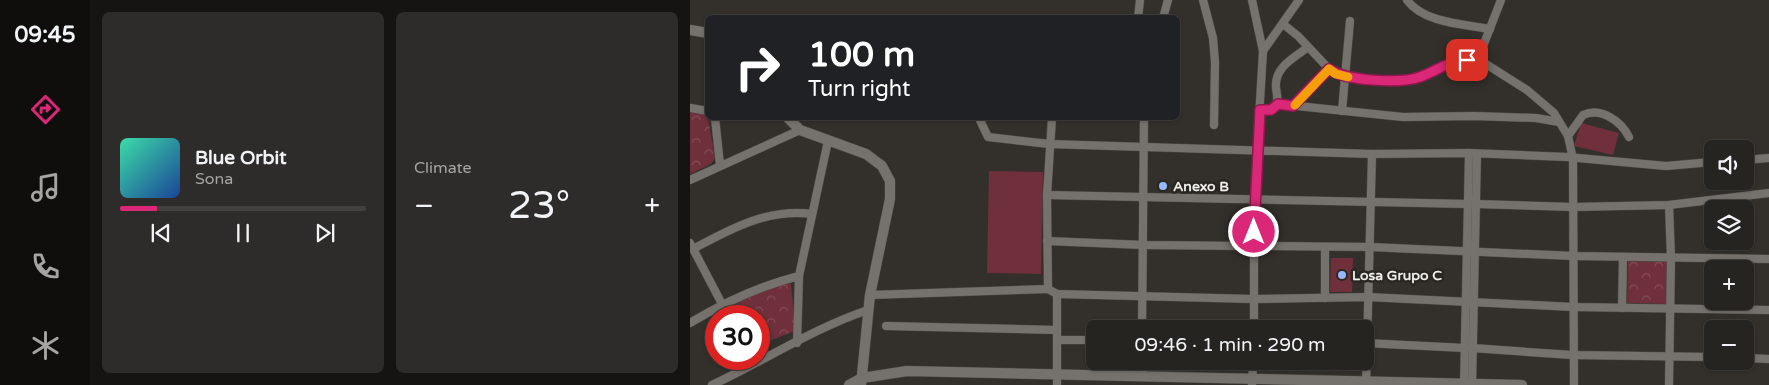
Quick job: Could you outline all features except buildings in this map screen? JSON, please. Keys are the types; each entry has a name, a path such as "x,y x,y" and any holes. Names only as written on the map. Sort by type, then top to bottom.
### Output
{"street":[{"path":"1138,15 1140,0"},
{"path":"1164,15 1168,0"},
{"path":"1203,0 1213,38 1215,62 1214,125"},
{"path":"1252,0 1263,51 1254,201 1254,320"},
{"path":"1263,51 1284,24 1299,0"},
{"path":"1407,0 1413,8 1423,15 1490,29"},
{"path":"1478,59 1501,0"},
{"path":"1342,111 1350,21"},
{"path":"1284,24 1329,69 1344,77 1405,80 1419,77 1455,61 1478,59 1528,90 1554,113 1568,136 1573,158 1572,355 1574,385"},
{"path":"690,30 705,32"},
{"path":"1278,104 1276,84 1279,72 1288,61 1307,48"},
{"path":"1293,106 1329,69"},
{"path":"1260,110 1271,110 1278,104 1403,117 1483,116 1536,118 1559,122"},
{"path":"690,108 705,110"},
{"path":"1568,136 1583,114 1595,112 1622,124 1629,137"},
{"path":"716,120 720,165"},
{"path":"790,120 800,130 866,154 882,166 890,181 890,199 870,295 862,382"},
{"path":"980,120 988,136 1049,144 1372,154 1473,154 1573,158 1666,166 1704,163"},
{"path":"1048,289 1047,196 1052,120"},
{"path":"1142,320 1144,120"},
{"path":"690,180 800,130"},
{"path":"797,343 798,276 828,140"},
{"path":"1367,320 1372,154"},
{"path":"1468,384 1473,154"},
{"path":"1754,159 1769,158"},
{"path":"1047,196 1572,207 1669,205 1769,193"},
{"path":"1669,205 1671,258 1669,385"},
{"path":"722,304 691,246 757,218 778,213 812,214"},
{"path":"1047,241 1144,245 1370,247 1574,256 1769,259"},
{"path":"1325,247 1325,298"},
{"path":"1622,257 1622,308"},
{"path":"690,323 722,304 768,284 798,276"},
{"path":"870,295 1048,289 1057,294 1253,299 1368,297 1573,307 1670,310 1769,310"},
{"path":"1057,294 1057,385"},
{"path":"712,385 841,320 868,310"},
{"path":"886,326 1057,330"},
{"path":"1058,340 1086,340"},
{"path":"1374,344 1572,355 1704,357"},
{"path":"1754,358 1769,359"},
{"path":"1142,370 1142,376"},
{"path":"1366,370 1366,383"},
{"path":"849,385 907,371 1057,373 1252,382 1522,385"}],"green space":[{"path":"690,110 704,114 705,120 708,120 715,158 711,164 690,174"},
{"path":"1581,123 1619,133 1613,155 1574,146"},
{"path":"989,171 1043,172 1041,274 987,273"},
{"name":"Losa Grupo C","path":"1331,258 1353,258 1352,292 1330,292"},
{"path":"1628,261 1667,262 1667,304 1627,303"},
{"path":"791,284 795,331 770,341 770,305 735,305 761,289"}],"slow traffic":[{"path":"1295,105 1329,69 1336,74 1348,77"}],"place":[{"name":"Anexo B","path":"1163,186"},
{"name":"Losa Grupo C","path":"1342,275"}],"route":[{"path":"1254,232 1254,201 1260,110 1271,110 1276,108 1278,104 1293,106 1329,69 1344,77 1405,80 1419,77 1455,61 1467,60"}]}
